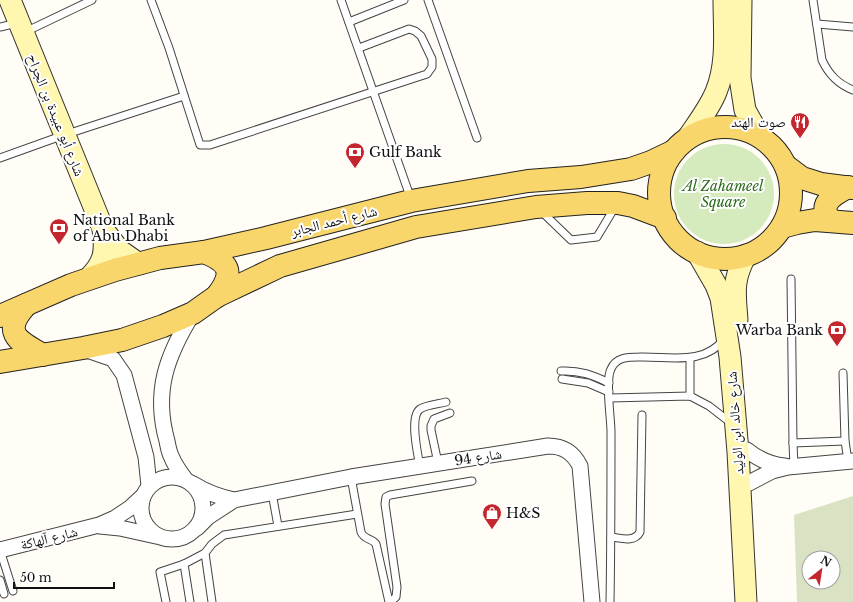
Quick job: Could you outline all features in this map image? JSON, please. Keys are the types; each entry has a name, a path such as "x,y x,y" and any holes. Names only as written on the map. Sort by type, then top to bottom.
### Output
{"main road":[{"name":"شارع أبو عبيدة بن الجراح","path":"10,0 14,28 64,135 103,229 105,241 104,255 99,268 89,278"},
{"path":"724,0 724,53 722,74 710,105 666,163 660,190 660,204 664,218 672,231 683,243 697,252 716,258 746,255 757,251 766,244 782,227 789,210 791,191 790,178 786,166 779,155 760,136 745,110 740,78 740,0"},
{"path":"680,145 700,132 715,128 730,127 746,130 760,136"},
{"name":"شارع أحمد الجابر","path":"0,316 89,278 160,258 204,252 266,238 411,201 528,181 581,177 631,169 652,162 680,145"},
{"path":"786,166 802,178 821,184 850,188"},
{"path":"581,177 586,179 593,188 593,194 588,204"},
{"path":"830,221 825,212 826,205 833,196 850,188"},
{"name":"شارع أحمد الجابر","path":"0,362 122,340 164,326 194,313 216,296 280,266 416,227 536,207 588,204 618,203 633,206 664,218"},
{"path":"782,227 797,222 815,220 853,223"},
{"name":"شارع أبو عبيدة بن الجراح","path":"103,229 119,250 139,264"},
{"path":"204,252 222,261 227,268 227,278 224,287 216,296"},
{"name":"شارع خالد ابن الوليد","path":"697,252 719,291 730,357 746,602"},
{"name":"شارع خالد ابن الوليد","path":"746,255 739,268 734,289 747,450 756,602"},
{"path":"26,305 18,314 14,322 14,332 18,340 43,355"}],"street":[{"path":"83,348 113,359 124,375 146,457 146,491 141,504 141,513 144,521 148,528 162,538 177,539 185,537 197,528 202,517 203,505 200,493 188,482 171,458 163,427 160,405 162,387 171,354 179,336 194,313"},
{"name":"شارع 94","path":"197,528 208,517 234,500 351,477 548,446 557,446 568,451 576,458 580,466 592,602"},
{"path":"747,450 760,460 769,464 791,466"},
{"path":"749,483 772,471 791,466 850,461"},
{"path":"146,491 162,478 178,477 188,482"},
{"name":"شارع 94","path":"188,482 212,494 234,500"},
{"name":"شارع آلهاكة","path":"0,550 99,526 130,508 146,491"},
{"name":"شارع آلهاكة","path":"99,526 141,532 162,538"}],"lane":[{"path":"14,28 92,0"},
{"path":"151,0 200,144 210,145 427,74 432,67 432,59 421,36 415,31 409,29 359,48"},
{"path":"341,0 350,22 411,201"},
{"path":"350,22 404,0"},
{"path":"428,0 478,138"},
{"path":"813,0 820,52 826,68 837,81 853,90"},
{"path":"817,24 853,27"},
{"path":"0,158 64,135 184,96"},
{"path":"536,207 571,240 597,237 618,203"},
{"path":"791,279 791,466"},
{"path":"610,602 610,370 615,363 624,357 690,358 709,353 726,335"},
{"path":"690,358 690,396"},
{"path":"561,371 582,372 595,376 609,383"},
{"path":"843,373 845,441 850,461"},
{"path":"562,379 588,383 609,395 690,396 713,409 735,426"},
{"path":"420,467 414,423 415,414 421,408 446,402"},
{"path":"438,464 431,426 434,419 450,413"},
{"path":"611,538 633,539 637,537 640,532 642,415"},
{"path":"792,443 845,441"},
{"path":"351,477 362,535 366,539 373,541 376,544 389,602 396,597 398,588 385,504 386,497 390,495 472,481"},
{"path":"272,493 278,526"},
{"path":"166,602 160,572 184,564 206,553 212,544 224,535 357,514"},
{"path":"0,550 13,591"},
{"path":"206,553 212,602"},
{"path":"184,564 190,602"},
{"path":"0,580 4,594"}],"green space":[{"name":"Al Zahameel Square","path":"724,144 743,148 759,159 770,175 774,194 770,213 759,229 743,240 724,244 705,240 689,229 678,213 674,194 678,175 689,159 705,148"},
{"path":"853,496 853,602 797,602 794,515"}],"place":[{"name":"صوت الهند","path":"800,139"},
{"name":"Gulf Bank","path":"355,169"},
{"name":"National Bank of Abu Dhabi","path":"59,245"},
{"name":"Warba Bank","path":"837,347"},
{"name":"H&S","path":"492,530"}]}
